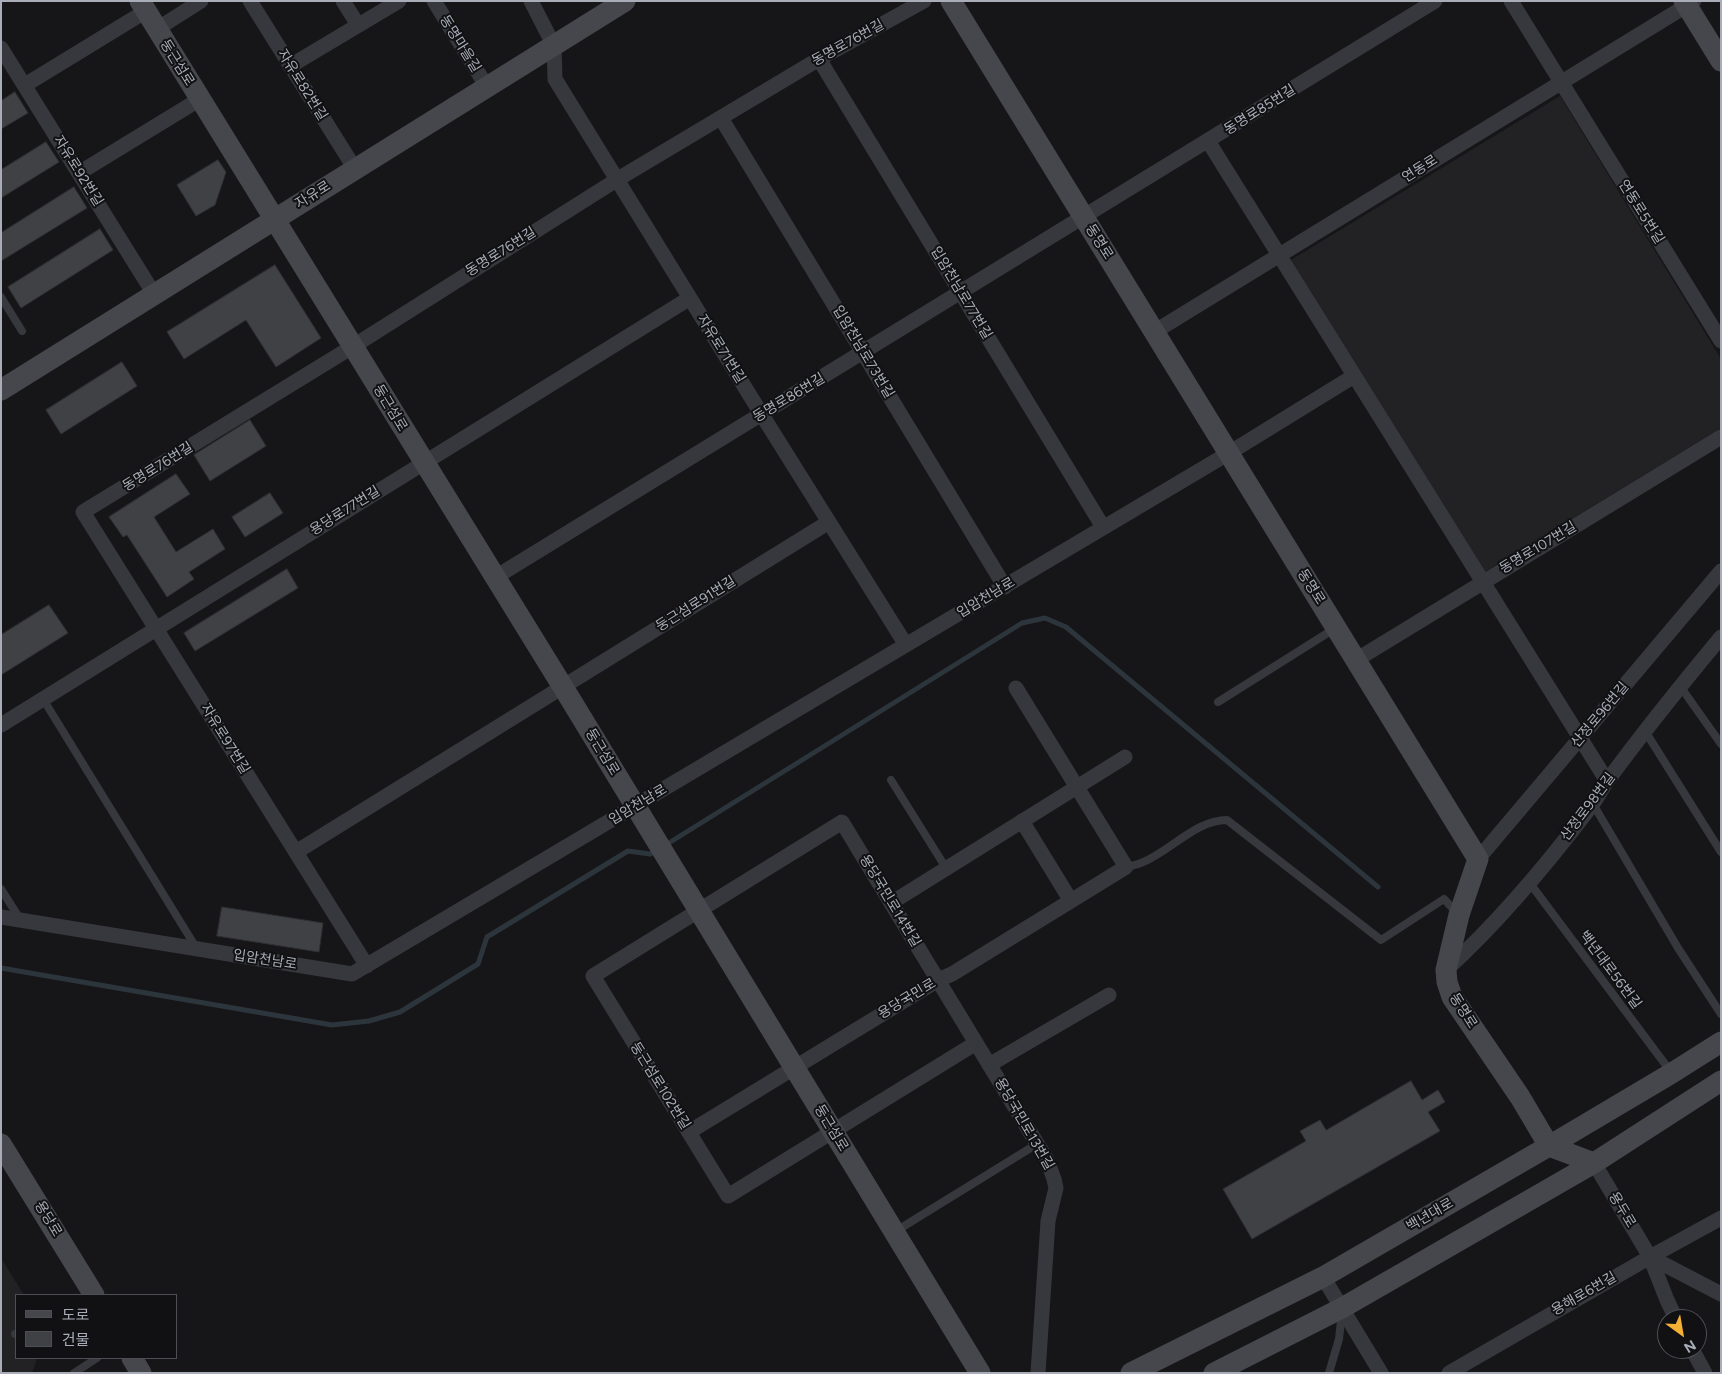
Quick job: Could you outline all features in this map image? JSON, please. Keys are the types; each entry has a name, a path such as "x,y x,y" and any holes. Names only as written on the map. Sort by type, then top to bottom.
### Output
{"street":[{"path":"25,85 147,14 201,1"},
{"name":"자유로82번길","path":"250,1 355,169"},
{"path":"343,1 358,26"},
{"path":"290,66 399,1"},
{"name":"동명마을길","path":"434,1 487,87"},
{"path":"531,1 554,46"},
{"name":"자유로","path":"1,390 625,1"},
{"name":"동명로76번길","path":"84,512 352,347 618,179 819,59 924,1"},
{"name":"동명로","path":"951,1 1478,859 1459,915 1446,970 1446,982 1452,997 1520,1098 1549,1146"},
{"name":"동명로85번길","path":"1084,218 1435,1"},
{"name":"연동로5번길","path":"1511,1 1721,341"},
{"path":"1688,3 1721,61"},
{"name":"연동로","path":"1154,332 1688,3"},
{"name":"둥근섬로","path":"147,14 563,687 980,1373"},
{"name":"자유로71번길","path":"554,46 555,79 906,645"},
{"name":"자유로92번길","path":"1,48 154,294"},
{"name":"입암천남로77번길","path":"819,59 1103,527"},
{"path":"80,173 200,99"},
{"name":"입암천남로73번길","path":"721,118 1004,586"},
{"path":"1208,141 1607,782"},
{"name":"동명로86번길","path":"494,578 1084,218"},
{"name":"용당로77번길","path":"1,725 690,298"},
{"name":"입암천남로","path":"1,917 352,974 637,811 906,645 1229,453 1354,376"},
{"name":"동명로107번길","path":"1356,660 1721,437"},
{"name":"자유로97번길","path":"84,512 367,966"},
{"name":"둥근섬로91번길","path":"296,852 829,522"},
{"name":"산정로96번길","path":"1478,859 1721,571"},
{"name":"산정로98번길","path":"1446,970 1488,929 1529,882 1593,804 1645,731 1721,637"},
{"path":"1016,688 1126,867"},
{"path":"891,903 1125,757"},
{"path":"1022,821 1071,901"},
{"name":"용당국민로14번길","path":"699,912 842,822 938,980"},
{"name":"용당국민로","path":"689,1132 1126,867"},
{"name":"둥근섬로102번길","path":"699,912 593,976 728,1196 833,1131"},
{"name":"용당국민로13번길","path":"938,980 1047,1160 1054,1178 1056,1188 1048,1221 1038,1373"},
{"path":"989,1065 1109,995"},
{"name":"백년대로","path":"1132,1373 1323,1276 1549,1146 1721,1042"},
{"path":"833,1131 976,1043"},
{"path":"1214,1373 1342,1308 1594,1163 1721,1082"},
{"name":"용당로","path":"1,1144 93,1294"},
{"path":"1549,1146 1594,1163"},
{"name":"용두로","path":"1594,1163 1650,1256 1671,1309"},
{"name":"용해로6번길","path":"1449,1373 1650,1256 1721,1218"},
{"path":"1650,1256 1721,1294"},
{"path":"1323,1276 1381,1373"},
{"path":"133,1359 141,1373"},
{"path":"1696,1359 1700,1371"}],"lane":[{"path":"1,297 22,331"},
{"path":"1218,702 1336,628"},
{"path":"1680,686 1721,744"},
{"path":"43,699 197,949"},
{"path":"1645,731 1721,852"},
{"path":"891,780 946,868"},
{"path":"1593,804 1678,948 1721,1014"},
{"path":"1126,867 1141,864 1203,825 1217,820 1227,820 1381,940 1444,899 1459,915"},
{"name":"백년대로56번길","path":"1529,882 1672,1073"},
{"path":"1,889 21,920"},
{"path":"895,1232 1037,1144"},
{"path":"1329,1373 1339,1339 1342,1308"},
{"path":"74,1373 95,1359"}],"shaded area":[{"path":"1560,96 1721,359 1721,428 1483,573 1291,260"},
{"path":"1,1258 23,1294 15,1294 15,1359 37,1359 32,1373 1,1373"}],"building":[{"path":"15,92 28,113 1,129 1,101"},
{"path":"46,142 59,162 1,198 1,170"},
{"path":"218,160 226,172 215,205 196,216 177,185"},
{"path":"74,187 87,208 1,261 1,233"},
{"path":"100,229 113,250 21,308 8,287"},
{"path":"275,265 321,338 276,367 246,320 184,359 167,332"},
{"path":"122,362 137,386 61,434 46,410"},
{"path":"250,420 266,446 210,481 194,455"},
{"path":"176,474 190,494 154,517 176,552 213,529 225,549 189,572 194,579 167,597 127,535 123,537 109,517"},
{"path":"270,493 283,513 245,537 232,517"},
{"path":"287,569 298,588 195,651 184,633"},
{"path":"49,605 68,633 1,675 1,635"},
{"path":"222,907 323,923 319,952 217,936"},
{"path":"1411,1081 1422,1100 1438,1090 1445,1102 1428,1112 1440,1131 1252,1239 1223,1189 1306,1141 1300,1131 1320,1120 1326,1130"}],"waterway":[{"path":"664,846 1022,623 1045,618 1066,627 1378,887"},
{"path":"1,968 332,1025 369,1021 400,1012 478,964 487,937 628,851 650,854 657,850"}]}
